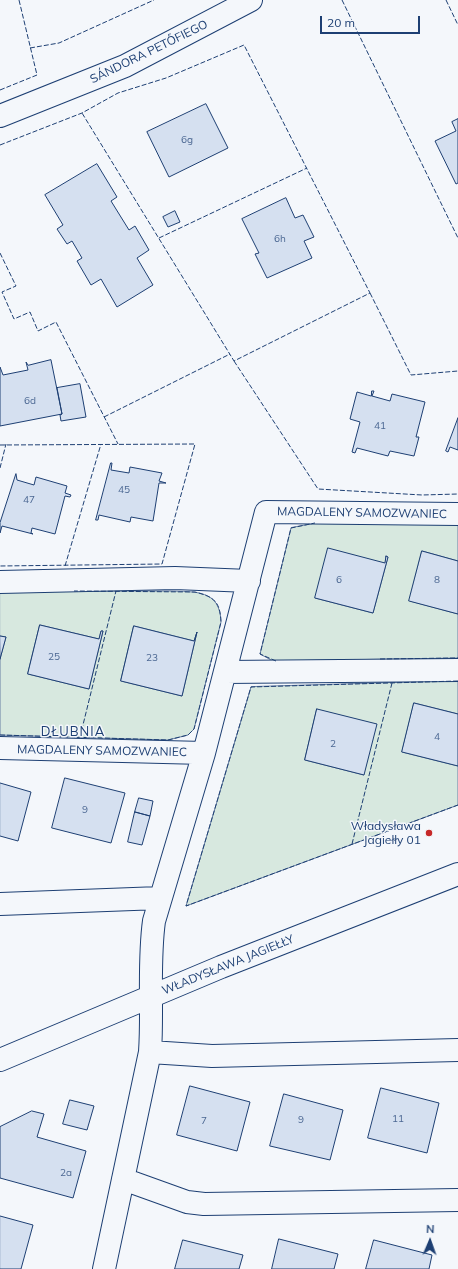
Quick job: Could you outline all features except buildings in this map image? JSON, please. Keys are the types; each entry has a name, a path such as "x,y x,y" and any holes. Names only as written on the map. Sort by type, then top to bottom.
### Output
{"street":[{"name":"SÁNDORA PETŐFIEGO","path":"0,116 125,66 251,0"},
{"name":"MAGDALENY SAMOZWANIEC","path":"104,1269 150,1052 152,995 151,945 160,898 204,753 266,512 458,514"},
{"path":"0,582 175,578 249,581"},
{"path":"225,672 458,670"},
{"name":"MAGDALENY SAMOZWANIEC","path":"0,748 204,753"},
{"name":"WŁADYSŁAWA JAGIEŁŁY","path":"0,1060 152,995 458,874"},
{"path":"0,904 160,898"},
{"path":"150,1052 212,1056 458,1050"},
{"path":"123,1179 187,1202 204,1204 458,1200"}],"shaded area":[{"path":"316,523 458,524 458,561 422,551 410,601 458,614 458,658 273,661 260,654 291,528","holes":["386,556 388,557 373,613 315,598 385,563"]},
{"path":"0,591 169,591 197,593 204,594 216,603 220,611 221,622 194,729 188,735 168,740 0,735 0,659 6,637 0,636","holes":["40,625 99,639 101,631 103,631 89,689 28,674","134,626 194,641 197,632 182,696 121,681"]},
{"path":"458,681 458,714 414,703 402,752 458,766 458,805 186,906 251,687","holes":["317,709 364,775 305,760"]}],"fence":[{"path":"0,90 37,75 19,0"},
{"path":"30,48 59,43 154,0"},
{"path":"342,0 458,238"},
{"path":"446,0 458,25"},
{"path":"0,145 82,113 118,93 166,78 244,45 370,293 234,361 82,113"},
{"path":"159,238 307,168"},
{"path":"0,253 16,286 2,292 14,319 30,312 38,331 56,322 118,444"},
{"path":"370,293 411,375 458,371"},
{"path":"104,417 230,354"},
{"path":"234,361 318,489 422,495 458,494"},
{"path":"0,468 6,444"},
{"path":"65,566 101,444"},
{"path":"0,445 195,444 162,564 0,566"},
{"path":"276,661 260,654 291,528 315,523"},
{"path":"0,735 168,740 188,735 194,729 221,622 219,609 215,601 207,596 195,592 74,591"},
{"path":"80,737 116,591"},
{"path":"380,659 458,658"},
{"path":"458,681 251,687 186,906 458,805"},
{"path":"352,844 392,683"}],"place":[{"name":"Władysława Jagiełły 01","path":"429,833"}],"district":[{"name":"DŁUBNIA","path":"73,732"}]}
